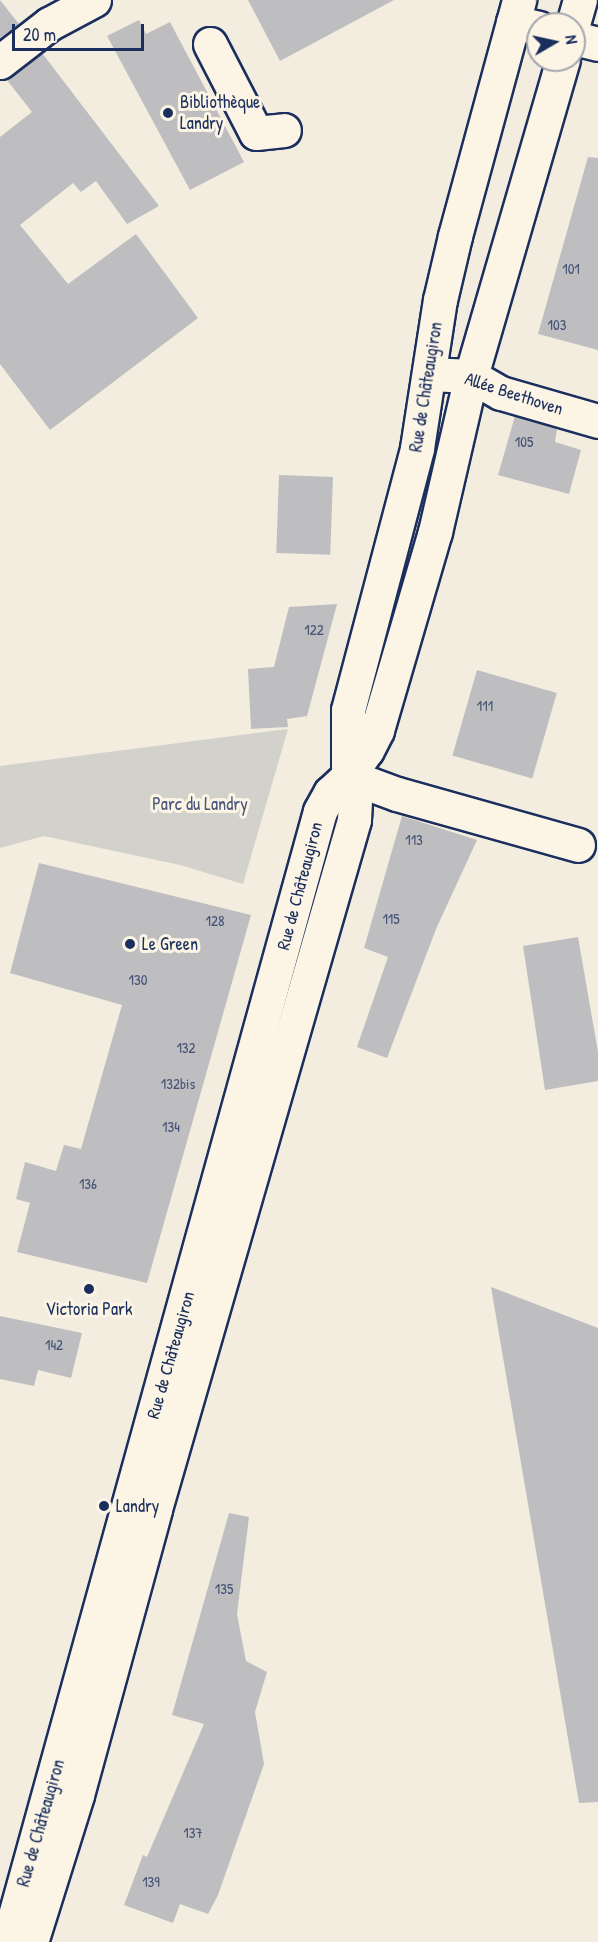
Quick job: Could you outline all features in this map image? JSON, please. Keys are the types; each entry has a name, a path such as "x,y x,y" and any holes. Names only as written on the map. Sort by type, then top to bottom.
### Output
{"main road":[{"path":"0,62 50,24 94,0"},
{"name":"Rue de Châteaugiron","path":"31,1942 77,1796 155,1509 354,820 355,798 348,776 348,710 417,448 440,300 454,236 523,17"},
{"path":"210,44 256,134 284,130"},
{"name":"Rue de Châteaugiron","path":"12,1942 14,1919 320,811 330,793 348,776 377,730 435,532 471,376 560,72"},
{"name":"Allée Beethoven","path":"429,374 471,376 501,393 598,421"},
{"path":"348,776 397,794 579,845"}],"green space":[{"name":"Parc du Landry","path":"288,729 243,884 180,865 44,836 0,848 0,766"}],"building":[{"path":"0,0 19,24 0,38"},
{"path":"248,0 394,0 280,61"},
{"name":"Bibliothèque Landry","path":"139,20 146,34 170,22 244,162 190,190 107,36"},
{"path":"42,53 159,206 127,224 96,181 81,192 73,183 20,225 68,284 136,234 198,318 50,430 0,364 0,137 32,112 6,79"},
{"path":"588,157 598,158 598,350 538,334"},
{"path":"515,416 557,429 555,442 581,450 569,494 498,475"},
{"path":"279,475 333,477 330,555 276,553"},
{"path":"337,604 307,716 287,719 288,727 251,729 248,669 274,667 289,607"},
{"path":"477,670 557,693 532,778 452,756"},
{"path":"402,816 477,840 436,929 387,1058 357,1047 388,957 364,948"},
{"path":"39,863 251,915 147,1283 17,1252 30,1203 16,1199 25,1162 56,1171 64,1145 81,1149 122,1005 10,973"},
{"path":"578,937 598,1052 598,1081 545,1090 523,946"},
{"path":"491,1287 598,1328 598,1802 579,1803"},
{"path":"0,1316 82,1333 71,1378 38,1370 34,1386 0,1379"},
{"path":"229,1513 249,1517 237,1614 246,1661 267,1672 255,1712 264,1764 218,1895 208,1914 180,1904 173,1923 124,1905 143,1855 147,1857 204,1724 172,1715"}],"place":[{"name":"Bibliothèque Landry","path":"168,113"},
{"name":"Le Green","path":"130,944"},
{"name":"Victoria Park","path":"89,1289"},
{"name":"Landry","path":"104,1506"}]}
